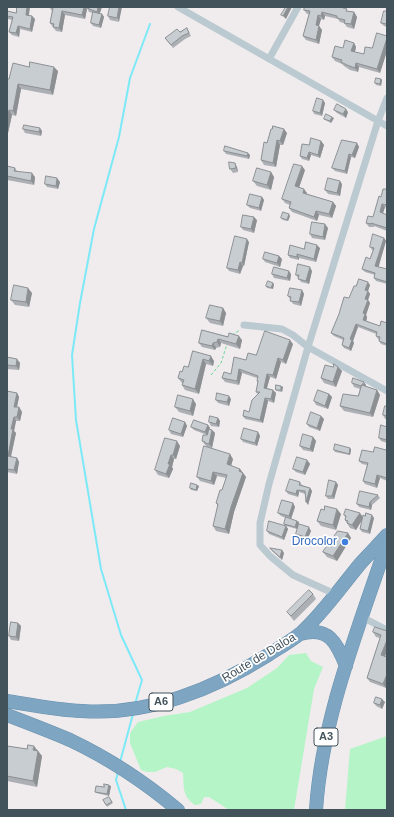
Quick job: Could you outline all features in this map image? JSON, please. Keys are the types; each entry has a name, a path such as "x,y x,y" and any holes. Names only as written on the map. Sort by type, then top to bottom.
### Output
{"highway":[{"name":"A6","path":"300,634 387,535"},
{"name":"A3","path":"316,810 323,749 333,707 387,543"},
{"path":"300,634 309,631 322,633 329,637 338,646 346,666"},
{"name":"Route de Daloa","path":"9,701 82,711 111,711 136,708 182,696 216,683 247,668 300,634"},
{"path":"9,701 7,716 70,740 94,753 131,775 178,810"}],"street":[{"path":"178,7 387,126"},
{"path":"269,59 298,7"},
{"path":"336,594 293,575 270,556 260,545 260,523 267,491 308,347 378,121 387,98"},
{"path":"244,325 282,329 293,335 308,347 387,392"},
{"path":"362,617 387,630"}],"path":[{"path":"232,335 239,332 244,325"},
{"path":"211,375 221,363 230,340"}],"green space":[{"path":"306,653 311,661 323,667 314,689 294,810 229,810 209,797 204,797 201,804 195,805 191,802 184,791 183,773 176,769 167,767 155,772 141,770 130,743 130,733 138,722 190,712 247,688 277,668 289,655"},
{"path":"387,736 387,810 345,810 350,749"}],"building":[{"path":"17,7 27,7 26,15 32,16 30,29 18,26 16,33 9,32 13,17 7,16 7,11 16,13"},
{"path":"49,7 84,7 82,15 62,11 59,28 53,27 54,24 50,23 53,8"},
{"path":"98,7 97,12 87,8"},
{"path":"110,7 119,7 117,18 108,16"},
{"path":"286,7 288,7 283,16 281,15"},
{"path":"305,7 340,7 347,9 346,11 354,12 351,24 344,23 345,20 337,18 337,16 322,12 321,16 318,15 316,25 319,26 316,40 303,36 310,11 304,10"},
{"path":"384,11 387,11 387,24 381,23"},
{"path":"93,12 102,14 99,25 91,23"},
{"path":"187,28 189,33 182,36 171,45 165,38 177,29 180,32"},
{"path":"377,33 387,36 387,38 377,69 356,63 355,68 341,62 342,60 332,57 335,46 343,48 345,40 354,43 351,51 364,54 365,47 372,48"},
{"path":"30,62 54,67 50,90 18,84 13,111 9,110 7,119 7,79 9,79 13,63 29,67"},
{"path":"376,78 381,79 380,84 375,83"},
{"path":"317,98 323,100 320,113 313,111"},
{"path":"337,104 346,109 343,114 334,110"},
{"path":"326,114 332,117 330,121 324,119"},
{"path":"24,125 40,128 39,132 23,129"},
{"path":"273,126 284,129 280,141 277,140 273,163 261,160 264,142 267,143"},
{"path":"311,138 321,141 318,155 309,152 307,158 300,156 302,144 309,145"},
{"path":"342,140 357,143 352,155 349,154 345,171 332,168"},
{"path":"225,146 248,153 247,156 224,151"},
{"path":"229,162 235,163 236,168 230,169"},
{"path":"294,164 302,166 295,186 304,189 303,193 333,202 329,214 316,211 314,217 289,208 291,202 282,199"},
{"path":"7,166 15,168 14,171 32,173 31,181 7,176"},
{"path":"257,168 271,172 267,185 253,181"},
{"path":"46,176 57,178 56,186 45,184"},
{"path":"328,178 340,181 337,193 325,190"},
{"path":"387,186 387,205 382,204 380,212 387,215 387,228 366,223 368,216 373,217 379,196 381,197 383,189 386,189"},
{"path":"250,194 262,197 259,208 247,205"},
{"path":"283,212 289,214 287,220 281,218"},
{"path":"243,215 254,217 251,229 241,227"},
{"path":"312,222 325,224 323,237 310,234"},
{"path":"373,234 384,238 375,266 387,269 387,282 374,278 375,273 362,269 366,257 370,259 374,248 370,247"},
{"path":"235,236 247,239 242,263 240,262 238,270 227,268"},
{"path":"306,242 317,245 314,259 297,254 297,257 288,255 290,245 304,249"},
{"path":"265,252 279,256 277,263 263,259"},
{"path":"298,264 310,267 306,281 298,279 299,275 296,275"},
{"path":"274,267 289,271 287,278 272,274"},
{"path":"359,279 368,282 365,290 368,291 365,299 368,300 363,313 365,314 363,320 380,326 381,321 387,323 387,344 379,341 380,337 376,336 377,332 356,324 350,339 352,340 349,348 342,345 344,338 331,333 344,297 349,298"},
{"path":"268,281 273,283 271,288 266,286"},
{"path":"14,285 28,288 26,302 11,300"},
{"path":"290,288 302,290 299,302 290,301 291,297 288,296"},
{"path":"210,305 223,308 220,321 206,318"},
{"path":"202,330 228,337 229,333 239,336 236,344 218,339 212,346 199,343"},
{"path":"265,331 290,340 283,360 278,358 273,375 267,374 264,388 273,390 271,399 265,398 260,420 243,416 244,410 249,412 252,400 260,392 256,392 258,376 239,369 237,381 222,378 224,372 231,374 234,357 246,360 248,353 256,355"},
{"path":"193,351 211,356 209,361 203,359 195,389 182,385 184,380 178,378 180,371 182,372 184,366 188,367"},
{"path":"7,357 17,359 16,366 7,365"},
{"path":"334,364 338,367 333,382 321,378 325,365 333,367"},
{"path":"353,378 364,382 361,386 352,383"},
{"path":"276,385 281,386 281,390 276,390"},
{"path":"362,385 377,390 370,413 340,406 343,394 358,396"},
{"path":"318,390 329,394 325,406 314,401"},
{"path":"7,391 17,393 14,407 19,407 17,417 14,417 11,429 13,429 8,456 17,458 14,470 7,469"},
{"path":"217,393 229,396 227,402 216,400"},
{"path":"178,395 193,399 190,411 175,407"},
{"path":"385,406 387,406 387,416 383,415"},
{"path":"311,412 321,416 317,428 307,424"},
{"path":"210,416 218,418 216,424 209,422"},
{"path":"173,418 185,422 181,434 169,430"},
{"path":"194,420 208,425 205,432 191,427"},
{"path":"381,425 387,427 387,440 379,438"},
{"path":"244,428 258,432 255,443 241,439"},
{"path":"209,429 212,430 209,444 202,441 203,435 207,435"},
{"path":"303,434 313,437 310,449 300,446"},
{"path":"165,438 177,441 173,455 171,455 168,464 170,464 166,474 155,470"},
{"path":"335,444 350,448 349,454 334,450"},
{"path":"204,446 230,454 227,464 240,469 239,471 243,473 225,529 213,526 218,504 216,503 227,475 213,472 211,481 197,477"},
{"path":"375,447 386,450 387,447 387,478 377,475 375,484 363,481 368,463 359,461 362,450 373,452"},
{"path":"297,457 307,460 303,472 293,469"},
{"path":"290,479 300,482 299,485 310,488 306,502 305,491 297,490 296,494 286,491"},
{"path":"329,480 336,482 332,496 326,496"},
{"path":"191,483 197,485 196,490 190,488"},
{"path":"360,491 378,495 370,502 369,507 357,504"},
{"path":"282,500 293,503 289,516 278,513"},
{"path":"325,506 337,509 333,525 317,521 321,509 324,510"},
{"path":"346,509 360,513 352,525 347,523 348,521 345,520 346,516 344,515"},
{"path":"366,513 372,515 368,531 360,529 363,515 365,516"},
{"path":"286,517 297,521 295,527 284,524"},
{"path":"269,521 286,526 282,537 267,531"},
{"path":"299,524 309,527 305,537 296,534"},
{"path":"338,531 348,533 333,556 323,552"},
{"path":"270,548 282,550 280,557"},
{"path":"309,590 313,594 291,616 287,612"},
{"path":"11,622 18,623 16,637 9,636"},
{"path":"375,627 387,631 387,640 381,655 387,657 387,674 383,684 367,678 381,635 373,632"},
{"path":"376,697 382,699 380,705 374,703"},
{"path":"28,745 34,746 33,750 38,751 33,781 7,776 7,746 27,749"},
{"path":"104,784 109,785 107,794 95,792 96,786 104,787"},
{"path":"109,797 112,802 106,805 103,800"}],"waterway":[{"path":"135,704 142,680 121,635 101,569 76,420 72,355 94,229 119,137 130,78 150,24"},
{"path":"120,762 133,714"},
{"path":"118,772 116,780 126,810"}],"place":[{"name":"Drocolor","path":"345,542"}]}
